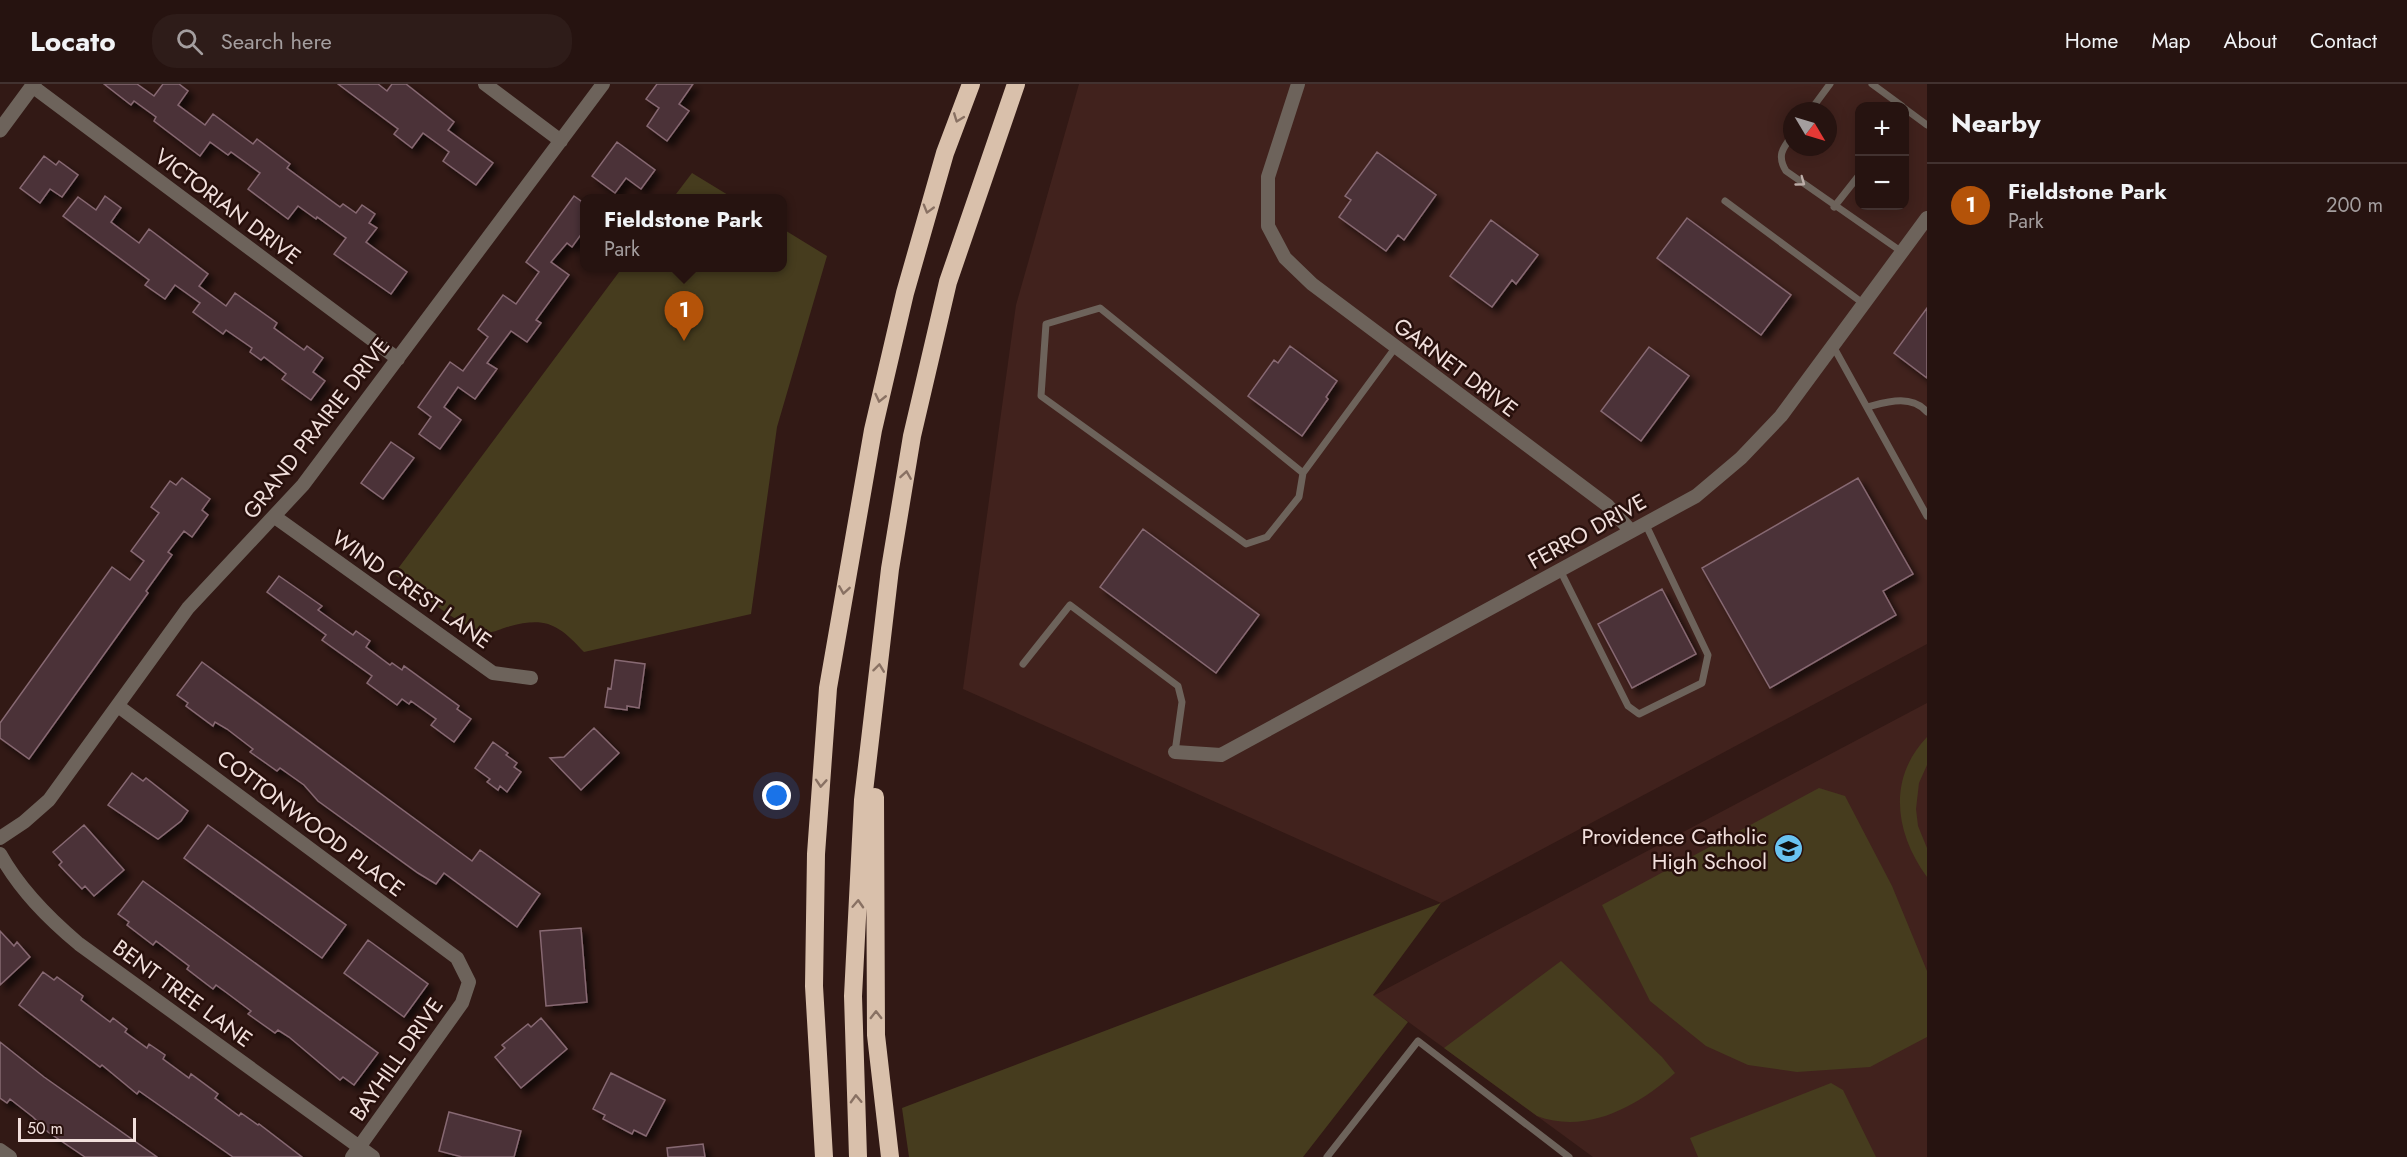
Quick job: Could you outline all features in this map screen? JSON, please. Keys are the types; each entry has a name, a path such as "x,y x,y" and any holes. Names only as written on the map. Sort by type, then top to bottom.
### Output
{"highway":[{"path":"824,1157 814,986 816,854 828,688 873,430 905,293 945,153 971,84"},
{"path":"858,1157 853,996 863,800 891,569 912,436 948,282 1016,84"},
{"path":"874,706 876,1035 890,1157"},
{"path":"817,1157 820,1114"}],"street":[{"path":"485,84 561,141"},
{"name":"GRAND PRAIRIE DRIVE","path":"0,838 24,822 49,800 193,601 275,518 398,359 603,84"},
{"name":"GARNET DRIVE","path":"1298,84 1268,177 1268,226 1285,258 1305,278 1395,348 1607,505 1631,531"},
{"path":"0,130 33,85"},
{"name":"VICTORIAN DRIVE","path":"33,85 398,359"},
{"name":"FERRO DRIVE","path":"1175,752 1221,755 1696,496 1741,458 1781,416 1927,218"},
{"name":"WIND CREST LANE","path":"275,518 493,673 531,678"},
{"name":"COTTONWOOD PLACE","path":"118,706 457,958 469,982"},
{"name":"BENT TREE LANE","path":"0,854 32,899 79,944 356,1152 373,1157"},
{"name":"BAYHILL DRIVE","path":"356,1152 462,1003 469,982"},
{"path":"0,1150 10,1157"}],"lane":[{"path":"1817,102 1830,84"},
{"path":"1872,84 1895,102"},
{"path":"1909,113 1927,125"},
{"path":"1783,148 1780,162 1786,171 1834,207 1866,225 1902,252"},
{"path":"1834,207 1855,180"},
{"path":"1725,201 1864,304"},
{"path":"1303,473 1100,308 1046,324 1041,396 1246,544 1267,537 1299,497 1303,473 1395,348"},
{"path":"1833,346 1927,516"},
{"path":"1867,407 1897,400 1922,406 1927,412"},
{"path":"1560,570 1629,706 1639,714 1702,683 1708,655 1645,524"},
{"path":"1023,664 1070,605 1178,686 1182,702 1175,752"},
{"path":"1327,1157 1418,1041 1569,1157"}],"shaded area":[{"path":"1079,84 1927,84 1927,644 1441,903 963,689 1016,305"},
{"path":"692,173 726,194 676,194"},
{"path":"787,231 827,256 777,427 751,614 584,652 558,629 542,623 520,624 490,632 473,628 450,615 394,574 619,272 787,272"},
{"name":"Providence Catholic High School","path":"1927,703 1927,1157 1593,1157 1373,996"},
{"path":"1927,737 1927,765 1919,783 1916,809 1918,826 1927,848 1927,877 1908,842 1902,824 1900,806 1901,788 1906,770 1914,753"},
{"path":"1819,788 1845,796 1892,886 1927,971 1927,1037 1870,1067 1797,1072 1748,1065 1706,1046 1650,1001 1602,905"},
{"path":"1441,903 1373,995 1408,1022 1303,1157 909,1157 902,1108"},
{"path":"1561,961 1662,1057 1675,1073 1629,1106 1612,1114 1575,1122 1556,1121 1537,1116 1444,1048"},
{"path":"1831,1083 1843,1090 1876,1157 1698,1157 1690,1138"}],"building":[{"path":"104,84 137,84 154,96 163,84 179,84 188,91 178,105 205,125 213,114 253,144 257,139 290,164 287,168 340,207 343,204 356,213 362,205 375,214 369,223 377,228 366,242 407,272 391,294 334,254 346,238 298,206 288,219 248,189 260,173 231,152 228,155 210,142 200,156 154,121 156,117 134,101 131,105"},
{"path":"338,84 378,84 387,91 392,84 406,84 454,122 448,130 493,163 476,185 443,161 449,152 423,133 412,148 394,134 398,129"},
{"path":"657,84 693,84 679,104 689,111 667,141 647,126 659,108 646,99"},
{"path":"617,142 655,170 641,189 626,178 615,193 592,176"},
{"path":"1377,152 1436,195 1404,240 1398,235 1386,251 1339,217 1351,200 1345,196"},
{"path":"44,156 56,165 59,161 78,175 62,197 50,189 40,203 20,188"},
{"path":"105,196 121,208 111,222 139,243 149,229 208,274 199,286 226,306 235,293 277,323 274,328 304,350 307,346 323,358 313,372 325,381 311,400 282,379 286,374 264,357 261,360 250,352 252,348 226,330 223,334 193,312 200,303 175,285 165,299 145,285 149,280 63,216 78,197 96,210"},
{"path":"574,196 580,200 580,236 572,247 567,243 551,262 569,275 536,320 541,323 527,342 511,331 487,363 497,369 475,399 458,387 444,407 461,420 440,449 419,434 431,417 418,407 450,362 463,371 488,337 478,329 503,295 516,304 539,272 526,262"},
{"path":"1687,218 1791,295 1761,335 1657,258"},
{"path":"1491,220 1538,255 1516,284 1512,280 1492,307 1450,276"},
{"path":"1927,308 1927,378 1894,353"},
{"path":"1290,346 1337,381 1326,397 1328,399 1302,436 1248,396 1274,360 1278,363"},
{"path":"1649,347 1689,376 1641,441 1601,411"},
{"path":"391,442 414,458 383,499 361,483"},
{"path":"182,478 210,499 202,510 208,515 192,537 184,531 168,552 172,555 146,591 148,593 29,759 0,738 0,723 112,567 130,580 144,561 131,551 159,513 151,507 170,481 176,485"},
{"path":"1858,478 1913,574 1883,591 1896,615 1770,688 1702,568"},
{"path":"1143,529 1259,615 1216,673 1100,587"},
{"path":"279,576 322,606 318,610 353,635 356,631 370,641 366,647 390,665 392,663 402,670 404,666 459,706 457,709 471,719 454,742 431,725 436,719 411,701 409,704 402,699 397,705 367,683 372,676 322,640 326,635 267,592"},
{"path":"1662,589 1696,654 1632,688 1598,624"},
{"path":"615,660 645,664 639,708 627,706 627,710 605,707 608,688 611,689"},
{"path":"202,662 472,861 480,850 540,894 517,927 444,873 436,884 418,873 318,801 304,785 280,768 277,771 250,752 253,749 227,729 215,722 213,726 186,706 188,703 177,695"},
{"path":"594,728 619,753 581,790 550,758 564,757"},
{"path":"493,742 508,753 506,755 517,763 514,767 521,772 507,792 500,786 498,790 487,782 490,779 475,768"},
{"path":"132,773 143,781 146,778 188,811 181,821 158,839 108,805"},
{"path":"84,825 124,870 94,896 85,886 82,889 59,865 62,862 53,852"},
{"path":"208,825 346,925 322,958 184,858"},
{"path":"143,881 378,1053 354,1085 343,1077 340,1080 289,1037 278,1030 275,1033 248,1014 251,1011 216,985 213,989 187,969 189,966 156,941 153,945 127,925 129,922 118,914"},
{"path":"581,928 587,1002 546,1006 540,931"},
{"path":"0,931 14,946 17,942 30,957 0,985"},
{"path":"368,940 428,984 404,1017 344,973"},
{"path":"43,972 54,980 57,977 83,996 81,1000 110,1022 113,1018 127,1029 125,1032 147,1048 149,1044 165,1055 163,1059 189,1078 191,1074 218,1094 215,1098 239,1116 241,1113 259,1124 302,1157 233,1157 139,1091 137,1094 102,1065 100,1067 19,1005"},
{"path":"541,1018 567,1049 521,1088 495,1057 505,1048 502,1045 528,1024 531,1027"},
{"path":"0,1042 44,1077 157,1157 85,1157 48,1132 10,1099 7,1103 0,1098"},
{"path":"611,1073 665,1100 646,1136 634,1130 632,1134 603,1119 605,1115 593,1109"},
{"path":"449,1112 521,1131 514,1157 462,1157 439,1151"},
{"path":"703,1144 705,1157 668,1157 667,1148"}],"place":[{"name":"Fieldstone Park","path":"684,341"},
{"name":"Providence Catholic High School","path":"1788,849"}]}
